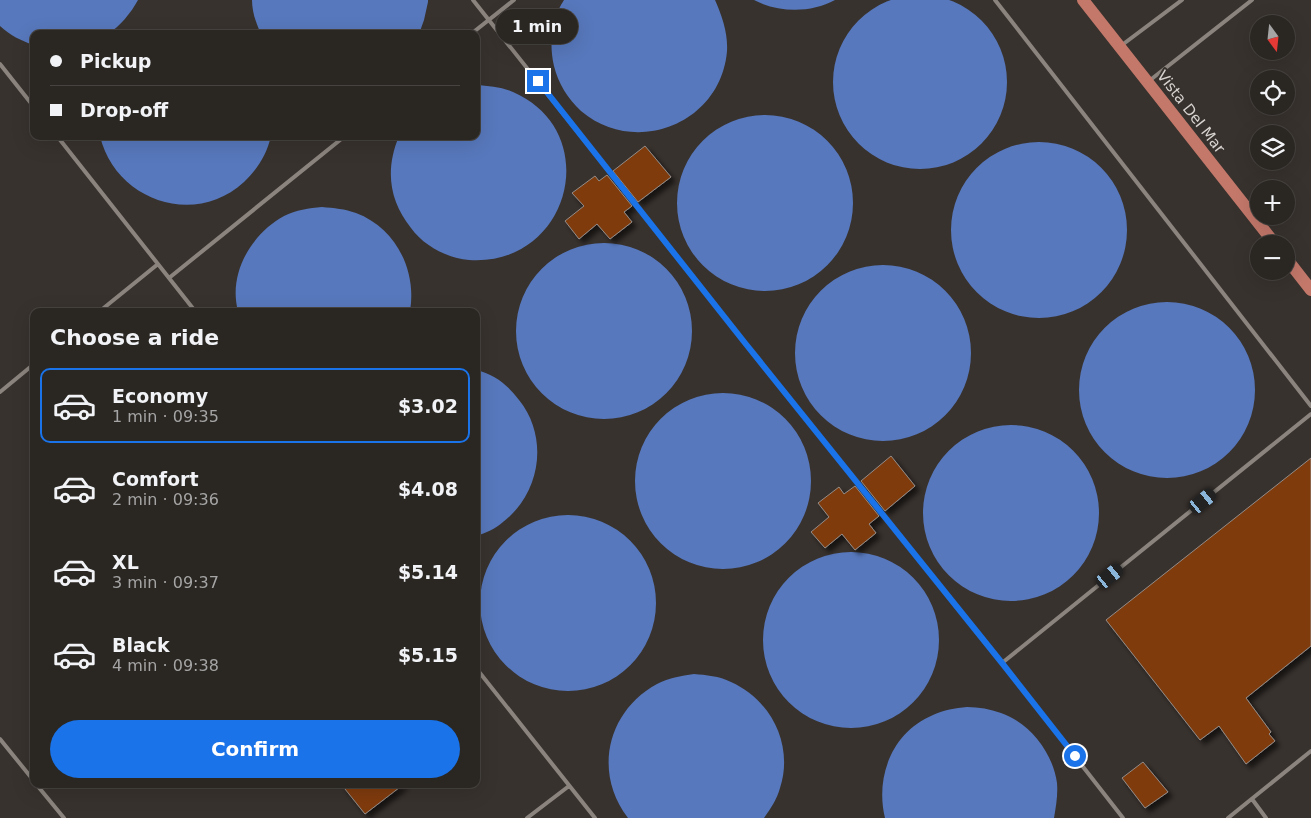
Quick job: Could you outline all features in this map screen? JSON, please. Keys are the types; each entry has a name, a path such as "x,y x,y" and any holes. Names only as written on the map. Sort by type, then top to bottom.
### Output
{"main road":[{"name":"Vista Del Mar","path":"1083,0 1268,235"},
{"path":"1295,270 1311,290"}],"lane":[{"path":"474,0 745,343 1002,663 1123,818"},
{"path":"476,30 514,0"},
{"path":"995,0 1311,406"},
{"path":"1120,47 1182,0"},
{"path":"1147,83 1252,0"},
{"path":"0,64 30,102"},
{"path":"60,140 193,308"},
{"path":"169,278 340,140"},
{"path":"104,308 158,264"},
{"path":"0,392 30,367"},
{"path":"1002,663 1311,414"},
{"path":"480,673 595,818"},
{"path":"0,739 30,776"},
{"path":"1228,818 1311,751"},
{"path":"527,818 569,786"},
{"path":"40,788 64,818"},
{"path":"1252,799 1266,818"}],"water":[{"path":"895,-1 945,-1 961,5 982,20 997,41 1007,73 1007,91 1003,107 997,123 982,144 961,159 929,169 911,169 895,165 879,159 858,144 843,123 833,91 833,73 843,41 858,20 879,5"},
{"path":"0,0 138,0 125,19 113,30 30,30 30,44 0,26"},
{"path":"252,0 428,0 420,30 260,30"},
{"path":"564,0 715,0 724,25 727,51 721,76 709,98 692,114 672,126 649,131 626,131 603,125 581,111 561,85 552,58 552,32 556,15"},
{"path":"754,0 835,0 816,7 795,10 774,7"},
{"path":"480,85 509,90 542,111 559,136 566,165 563,194 552,220 531,242 504,256 469,260 452,257 429,246 422,240 411,228 398,207 391,184 392,161 398,140 480,140"},
{"path":"765,115 799,122 821,135 833,147 846,169 853,203 846,237 833,259 821,271 799,284 765,291 731,284 709,271 697,259 684,237 677,203 684,169 697,147 709,135 731,122"},
{"path":"101,140 270,140 261,161 244,182 224,196 203,203 180,205 159,200 139,191 122,177 108,158"},
{"path":"1039,142 1073,149 1095,162 1107,174 1120,196 1127,230 1120,264 1107,286 1095,298 1073,311 1039,318 1005,311 983,298 971,286 958,264 951,230 958,196 971,174 983,162 1005,149"},
{"path":"322,207 344,210 356,213 370,220 382,229 393,240 407,266 410,281 410,308 238,308 236,283 239,269 252,244 261,233 284,216"},
{"path":"604,243 638,250 660,263 672,275 685,297 692,331 685,365 672,387 660,399 638,412 604,419 570,412 548,399 536,387 523,365 516,331 523,297 536,275 548,263 570,250"},
{"path":"883,265 917,272 939,285 951,297 964,319 971,353 964,387 951,409 939,421 917,434 883,441 849,434 827,421 815,409 802,387 795,353 802,319 815,297 827,285 849,272"},
{"path":"1167,302 1201,309 1223,322 1235,334 1248,356 1255,390 1248,424 1235,446 1223,458 1201,471 1167,478 1133,471 1111,458 1099,446 1086,424 1079,390 1086,356 1099,334 1111,322 1133,309"},
{"path":"480,371 495,377 519,400 528,415 537,447 533,480 526,496 516,510 490,530 480,534"},
{"path":"723,393 757,400 779,413 791,425 804,447 811,481 804,515 791,537 779,549 757,562 723,569 689,562 667,549 655,537 642,515 635,481 642,447 655,425 667,413 689,400"},
{"path":"1011,425 1045,432 1067,445 1079,457 1092,479 1099,513 1092,547 1079,569 1067,581 1045,594 1011,601 977,594 955,581 943,569 930,547 923,513 930,479 943,457 955,445 977,432"},
{"path":"568,515 602,522 624,535 636,547 649,569 656,603 649,637 636,659 624,671 602,684 568,691 534,684 512,671 500,659 487,637 480,603 487,569 500,547 512,535 534,522"},
{"path":"851,552 885,559 907,572 919,584 932,606 939,640 932,674 919,696 907,708 885,721 851,728 817,721 795,708 783,696 770,674 763,640 770,606 783,584 795,572 817,559"},
{"path":"694,674 722,678 745,690 758,700 776,726 784,756 784,772 777,796 764,818 628,818 617,800 611,782 609,763 611,744 617,726 626,710 640,696 657,684 679,676"},
{"path":"967,707 989,709 1012,718 1038,740 1051,761 1055,772 1057,796 1054,818 885,818 883,787 885,772 897,744 907,732 933,715"}],"building":[{"path":"645,146 671,177 638,202 613,171"},
{"path":"607,175 632,206 624,212 632,222 610,239 597,224 579,239 565,221 584,206 572,193 595,176 599,181"},
{"path":"891,456 915,486 885,511 861,481"},
{"path":"1311,458 1311,646 1246,698 1271,732 1269,734 1275,741 1246,764 1219,726 1200,740 1106,620"},
{"path":"855,486 879,516 869,524 876,533 855,550 842,534 825,548 811,532 829,517 818,503 839,487 844,494"},
{"path":"1143,762 1168,792 1145,808 1122,778"},
{"path":"344,788 399,788 365,814"}],"route":[{"path":"538,81 1075,756"}]}
